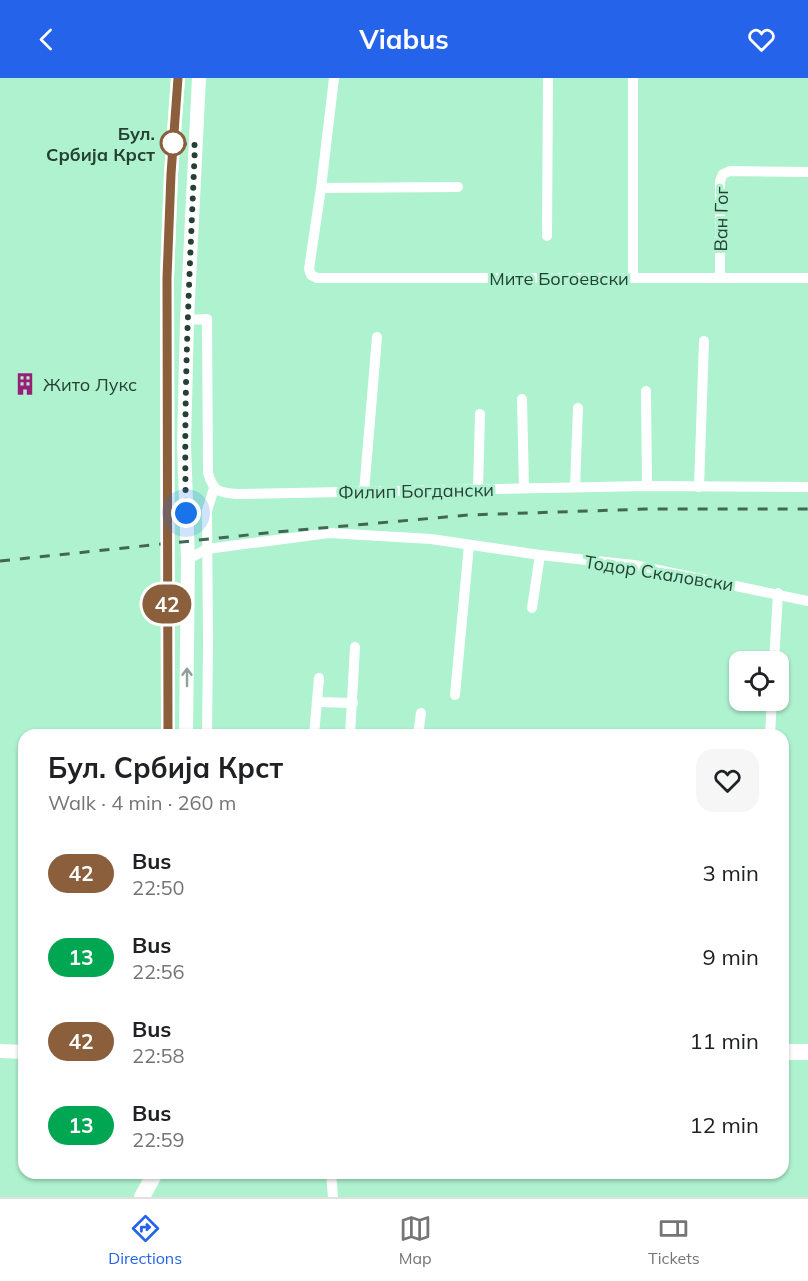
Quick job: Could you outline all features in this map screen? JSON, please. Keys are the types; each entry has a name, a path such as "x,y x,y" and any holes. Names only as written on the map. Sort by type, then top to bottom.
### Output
{"main road":[{"path":"789,1052 808,1052"},
{"path":"142,1197 152,1179"}],"street":[{"path":"171,78 176,99"},
{"path":"168,729 167,278 178,78"},
{"path":"186,729 188,559 184,445 187,320 199,78"},
{"path":"197,101 207,78"},
{"path":"334,78 321,188 458,187"},
{"path":"547,236 548,78"},
{"path":"633,78 633,278"},
{"name":"Ван Гог","path":"720,278 720,181 723,174 730,171 808,172"},
{"name":"Мите Богоевски","path":"321,188 309,269 311,275 317,278 808,278"},
{"path":"187,320 207,319 207,458 208,473 214,488 207,511 207,729"},
{"path":"364,492 377,337"},
{"path":"699,487 704,341"},
{"path":"646,391 648,486"},
{"path":"522,399 524,488"},
{"path":"575,487 578,408"},
{"path":"478,489 480,414"},
{"name":"Филип Богдански","path":"214,488 237,494 648,486 808,487"},
{"name":"Тодор Скаловски","path":"207,549 329,534 431,539 540,555 634,565 808,601"},
{"path":"455,695 469,545"},
{"path":"188,559 207,549"},
{"path":"532,608 540,555"},
{"path":"775,651 778,593"},
{"path":"351,729 355,647"},
{"path":"315,729 319,678"},
{"path":"318,702 353,703"},
{"path":"770,729 771,711"},
{"path":"419,729 421,713"},
{"path":"2,1052 18,1052"},
{"path":"332,1179 333,1197"}],"railway":[{"path":"0,561 276,532 469,515 647,509 808,509"}],"bus line":[{"name":"42","path":"168,729 167,278 178,78"}],"place":[{"name":"Бул. Србија Крст","path":"173,143"},
{"name":"Жито Лукс","path":"25,384"}],"route":[{"path":"173,143 195,145 187,320 184,445 186,513"}]}
